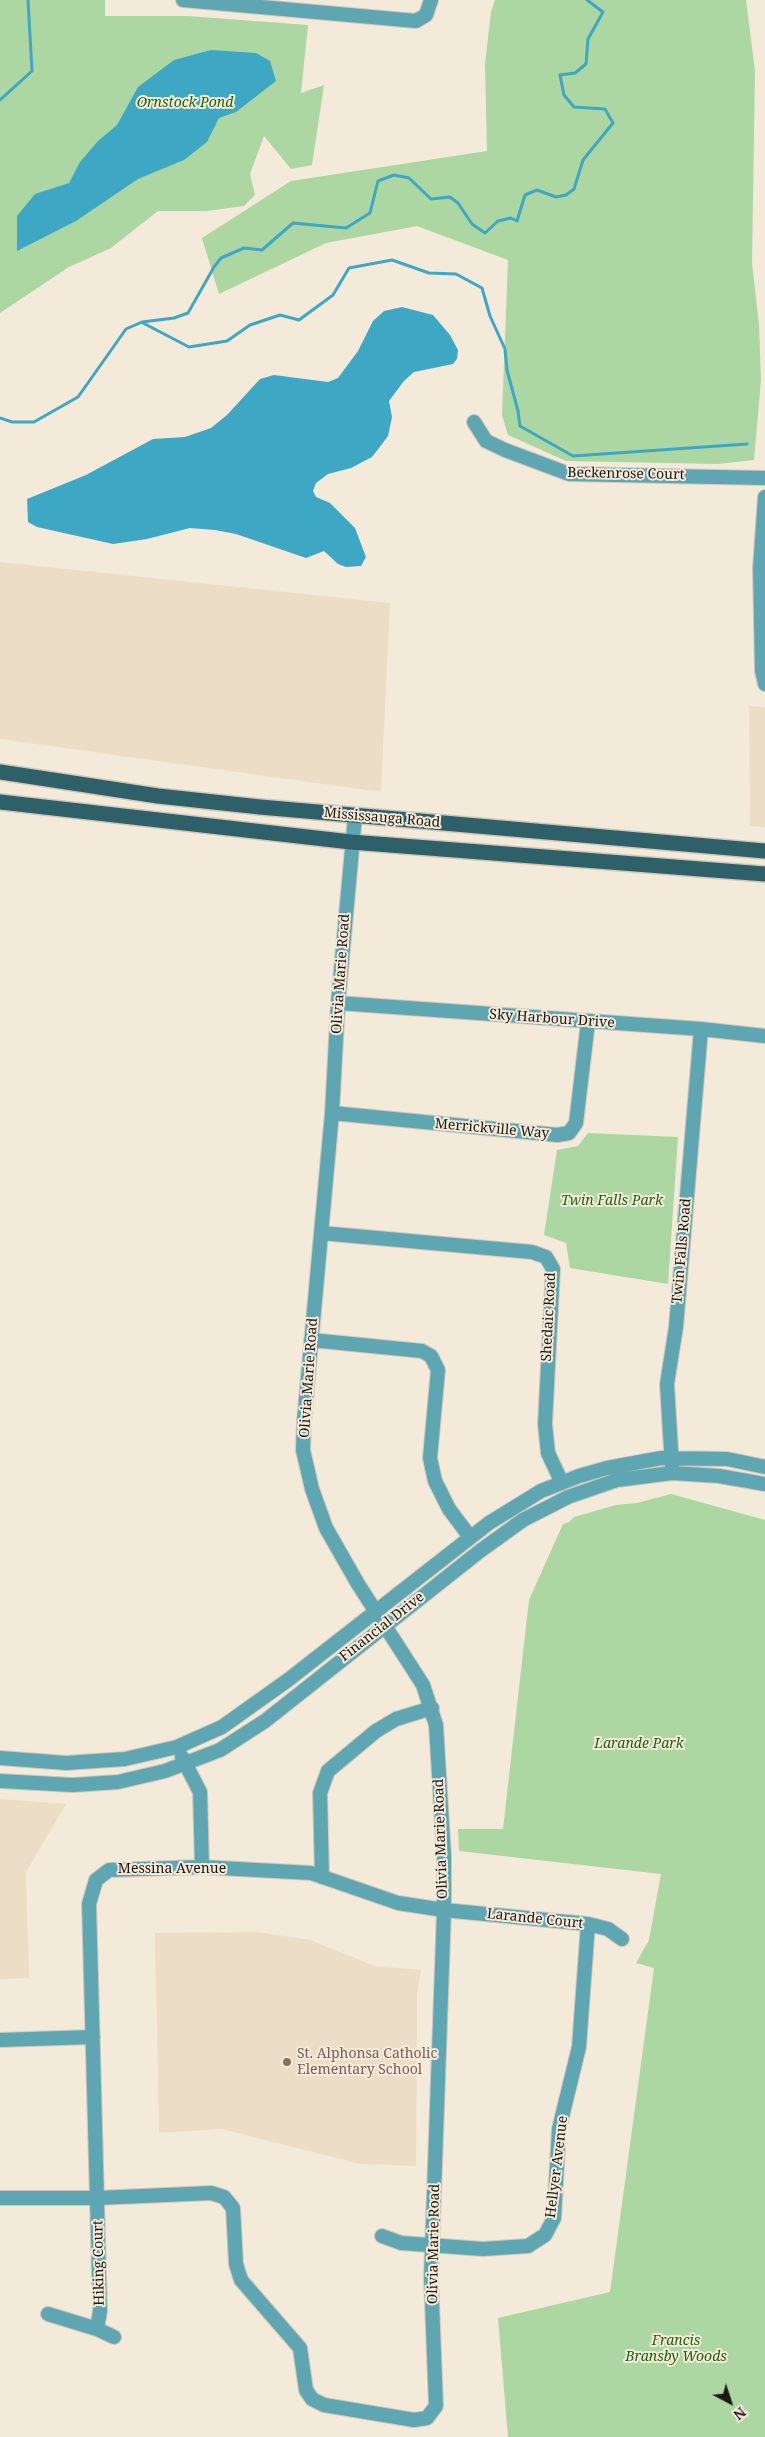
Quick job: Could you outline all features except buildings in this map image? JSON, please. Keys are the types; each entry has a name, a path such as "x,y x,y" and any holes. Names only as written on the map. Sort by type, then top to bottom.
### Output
{"main road":[{"name":"Mississauga Road","path":"0,772 158,796 355,816 765,851"},
{"name":"Mississauga Road","path":"0,802 351,842 765,874"}],"street":[{"path":"183,0 312,5 416,21 426,15 431,0"},
{"name":"Beckenrose Court","path":"474,422 486,441 569,474 765,478"},
{"path":"765,497 762,568 762,671 765,684"},
{"name":"Olivia Marie Road","path":"0,2198 97,2198 211,2193 224,2197 233,2208 236,2264 241,2280 300,2348 308,2395 324,2405 414,2420 427,2418 436,2406 431,2278 444,1910 444,1856 437,1746 432,1708 423,1685 375,1611 326,1528 312,1490 304,1450 311,1340 332,1113 338,1003 351,842 355,816"},
{"name":"Sky Harbour Drive","path":"338,1003 701,1029 765,1036"},
{"name":"Merrickville Way","path":"332,1113 557,1135 569,1133 576,1123 588,1022"},
{"name":"Twin Falls Road","path":"672,1473 668,1384 676,1327 701,1029"},
{"name":"Shedaic Road","path":"321,1233 532,1252 546,1257 553,1269 545,1424 548,1453 562,1483"},
{"path":"311,1340 422,1351 431,1356 438,1370 430,1458 435,1481 449,1510 470,1537"},
{"name":"Financial Drive","path":"0,1758 81,1762 125,1759 177,1747 222,1727 246,1712 470,1537 541,1491 562,1483 606,1468 671,1458 727,1459 765,1467"},
{"name":"Financial Drive","path":"0,1781 50,1785 96,1784 146,1777 220,1750 265,1722 384,1624 480,1550 523,1520 568,1497 617,1480 672,1473 719,1476 765,1484"},
{"path":"322,1877 320,1793 328,1771 376,1731 396,1718 432,1708"},
{"path":"177,1747 200,1792 202,1867"},
{"name":"Messina Avenue","path":"97,2198 90,1904 96,1880 109,1870 202,1867 311,1873 398,1903 444,1910"},
{"name":"Larande Court","path":"444,1910 588,1924 608,1928 622,1939"},
{"name":"Hellyer Avenue","path":"382,2236 401,2243 483,2248 528,2246 546,2235 554,2218 559,2130 579,2047 588,1924"},
{"path":"0,2040 93,2037"},
{"name":"Hiking Court","path":"97,2198 100,2311 97,2329"},
{"name":"Hiking Court","path":"48,2314 97,2329 114,2337"}],"shaded area":[{"path":"0,562 390,603 381,792 0,739"},
{"path":"749,706 765,707 765,827 750,826"},
{"path":"0,1799 66,1804 26,1872 29,1978 0,1979"},
{"name":"St. Alphonsa Catholic Elementary School","path":"258,1932 310,1940 375,1966 421,1970 417,1994 416,2166 360,2164 222,2129 159,2133 155,1933"}],"green space":[{"name":"Ornstock Pond","path":"0,0 105,0 105,16 188,16 308,25 301,93 324,85 312,165 291,169 264,136 250,174 255,195 244,206 207,211 158,211 111,248 69,267 0,313"},
{"path":"495,0 746,0 755,71 752,263 759,325 761,380 754,460 718,464 566,461 508,435 502,415 508,260 417,226 326,243 219,294 202,238 291,181 487,151 485,64 491,12"},
{"name":"Twin Falls Park","path":"588,1133 678,1137 668,1284 570,1268 566,1243 544,1235 557,1150 578,1146"},
{"path":"671,1494 765,1520 765,2437 508,2437 498,2318 610,2292 654,1968 636,1963 649,1940 661,1874 459,1851 458,1829 503,1829 529,1600 563,1524 569,1522 574,1517 616,1505 637,1503"}],"water":[{"path":"211,50 256,53 270,61 276,81 236,112 219,118 207,142 184,160 138,179 76,221 17,251 17,216 35,194 69,183 80,162 98,141 117,125 138,87 174,60"},
{"path":"402,307 433,315 450,335 458,350 457,359 453,364 414,372 404,381 389,401 392,417 388,436 372,457 351,468 328,474 316,483 313,491 316,497 330,503 355,528 366,557 361,566 346,567 338,564 324,551 306,558 236,534 215,530 190,528 147,539 113,544 37,527 28,522 27,499 86,475 153,439 185,437 211,428 227,415 260,379 274,375 328,382 338,378 358,351 373,321 384,311"}],"waterway":[{"path":"0,100 32,71 28,0"},
{"path":"0,418 12,422 34,422 78,397 126,329 142,322 174,318 188,313 221,258 244,248 262,250 293,223 346,228 370,213 378,181 394,175 409,178 431,199 450,197 458,203 472,224 485,233 498,221 511,218 517,221 525,195 537,190 556,197 566,195 574,189 583,160 613,123 605,109 574,107 564,95 560,75 575,73 586,64 588,39 603,12 587,0"},
{"path":"143,323 189,347 227,341 250,325 280,315 299,320 333,295 349,268 392,260 429,273 456,274 482,288 490,316 505,349 507,370 520,426 573,456 747,444"}],"place":[{"name":"St. Alphonsa Catholic Elementary School","path":"287,2062"}],"park label":[{"name":"Larande Park","path":"639,1744"},
{"name":"Francis Bransby Woods","path":"676,2350"}]}
